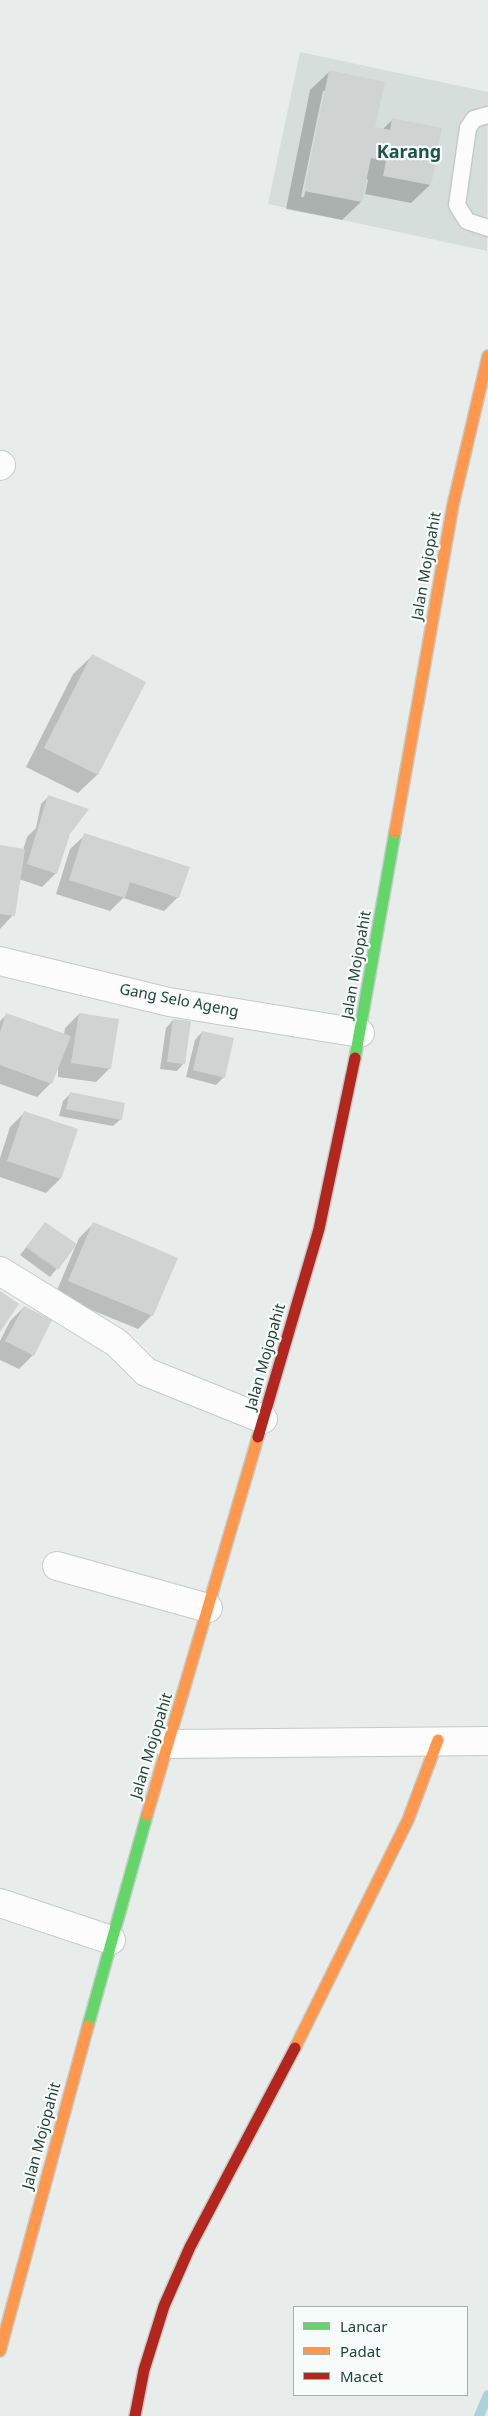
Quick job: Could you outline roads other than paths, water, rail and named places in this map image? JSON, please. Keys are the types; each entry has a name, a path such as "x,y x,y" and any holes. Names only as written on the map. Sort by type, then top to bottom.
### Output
{"street":[{"name":"Jalan Mojopahit","path":"0,2351 4,2321 111,1940 319,1229 360,1033 453,505 488,356"},
{"name":"Gang Selo Ageng","path":"0,961 169,1002 360,1033"},
{"path":"0,1271 116,1343 146,1372 263,1419"},
{"path":"57,1566 208,1608"},
{"path":"135,2416 144,2370 164,2306 190,2246 286,2065 408,1820 438,1740"},
{"path":"168,1744 488,1741"},
{"path":"0,1903 111,1940"}],"lane":[{"path":"488,115 474,119 468,128 458,205 467,221 488,228"}],"waterway":[{"path":"479,2416 488,2395"}],"district":[{"name":"Karang","path":"409,153"}]}
